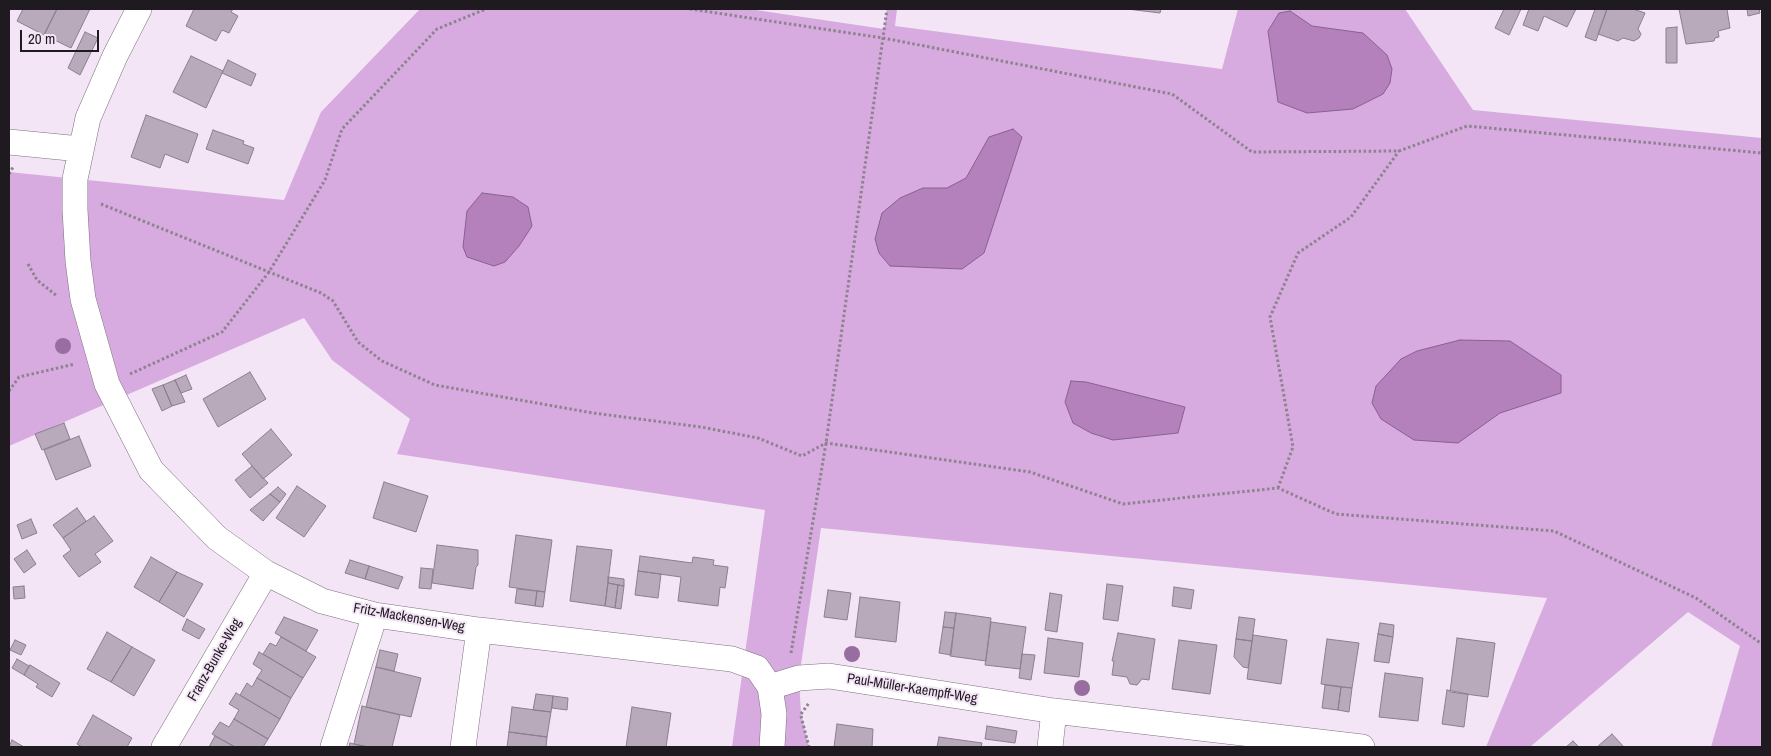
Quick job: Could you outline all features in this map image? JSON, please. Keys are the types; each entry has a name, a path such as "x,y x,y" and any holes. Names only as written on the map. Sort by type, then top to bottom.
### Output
{"street":[{"name":"Fritz-Mackensen-Weg","path":"139,9 97,94 80,149 75,179 78,261 83,299 107,384 151,470 217,538 266,574 322,601 375,615 479,630 732,659 757,668 770,687 774,714 772,747"},
{"path":"9,142 80,149"},
{"name":"Franz-Bunke-Weg","path":"164,747 266,574"},
{"path":"333,747 375,615"},
{"path":"463,747 479,630"},
{"name":"Paul-Müller-Kaempff-Weg","path":"770,687 800,678 829,676 1054,711 1208,738 1348,746"},
{"path":"1050,747 1054,711"}],"path":[{"path":"107,384 222,332 269,272 325,180 342,129 438,29 486,9"},
{"path":"690,9 883,38 1172,94 1252,152 1399,151 1468,126 1762,153"},
{"path":"791,654 826,443 887,9"},
{"path":"1278,488 1293,447 1270,317 1298,253 1351,217 1399,151"},
{"path":"96,202 321,292 333,301 358,342 382,361 435,385 593,412 701,427 758,438 802,456 826,443 1030,472 1123,504 1278,488 1336,514 1554,531 1696,598 1762,644"},
{"path":"28,264 37,280 52,294 59,297"},
{"path":"9,391 19,377 100,359"},
{"path":"801,714 809,747"}],"shaded area":[{"path":"420,9 749,9 884,29 887,9 897,9 895,26 1222,69 1238,9 1405,9 1473,110 1762,138 1762,747 1711,747 1740,646 1688,612 1530,747 1486,747 1547,598 821,528 799,678 801,714 809,747 732,747 765,510 397,454 410,419 332,360 304,318 9,446 9,172 284,200 321,112"},
{"path":"1290,11 1312,26 1363,33 1387,55 1392,69 1390,83 1383,94 1353,109 1307,113 1278,102 1268,31 1279,13"},
{"path":"1013,129 1022,137 984,253 962,269 890,266 879,253 875,239 882,213 900,198 923,188 947,188 966,178 989,137"},
{"path":"482,193 513,197 528,207 532,226 519,246 505,262 494,266 467,257 463,247 467,211"},
{"path":"1460,340 1510,341 1561,375 1561,393 1500,413 1458,443 1414,440 1381,419 1372,403 1376,386 1401,359 1417,351"},
{"path":"1071,381 1086,382 1185,407 1178,433 1113,440 1091,433 1073,423 1065,402"}],"building":[{"path":"23,9 57,9 44,35 17,21"},
{"path":"57,9 90,9 71,48 44,35"},
{"path":"194,9 233,9 231,12 238,16 229,33 222,30 216,41 186,26"},
{"path":"1127,9 1161,9 1160,13"},
{"path":"1504,9 1521,9 1509,35 1495,28"},
{"path":"1529,9 1576,9 1567,27 1544,16 1538,31 1523,25"},
{"path":"1595,9 1607,9 1596,41 1585,37"},
{"path":"1607,9 1633,9 1645,13 1638,29 1641,34 1639,38 1634,41 1623,38 1618,41 1598,34"},
{"path":"1679,9 1727,9 1730,28 1718,31 1719,37 1715,38 1714,41 1686,44"},
{"path":"1747,9 1759,9 1760,13 1748,16"},
{"path":"1677,27 1677,63 1666,63 1666,28"},
{"path":"85,32 98,38 80,75 68,68"},
{"path":"191,56 223,71 206,108 173,92"},
{"path":"228,60 256,74 251,86 222,73"},
{"path":"146,115 198,134 188,163 165,154 160,168 131,157"},
{"path":"213,130 244,141 243,144 254,148 248,164 206,149"},
{"path":"250,372 266,399 218,427 203,399"},
{"path":"186,375 192,389 181,393 175,380"},
{"path":"175,380 185,402 172,406 163,385"},
{"path":"163,385 172,406 162,411 152,389"},
{"path":"64,423 70,439 42,450 35,434"},
{"path":"271,429 292,455 263,479 242,454"},
{"path":"79,436 91,466 56,480 44,450"},
{"path":"252,466 268,483 250,498 235,480"},
{"path":"384,482 428,496 416,532 373,518"},
{"path":"297,486 326,506 304,537 276,518"},
{"path":"278,487 286,494 280,502 270,494"},
{"path":"270,494 280,502 263,521 250,510"},
{"path":"77,508 86,521 63,538 53,525"},
{"path":"94,516 113,541 95,554 101,562 79,577 63,556 71,550 63,538"},
{"path":"31,519 37,533 22,539 17,525"},
{"path":"516,535 552,540 545,592 509,587"},
{"path":"437,545 478,550 478,565 476,567 473,589 432,583"},
{"path":"577,546 612,550 605,606 570,601"},
{"path":"27,550 36,564 24,573 14,559"},
{"path":"640,556 692,563 693,557 714,560 713,565 728,567 725,588 720,587 718,606 678,601 681,577 638,571"},
{"path":"151,557 177,572 159,602 134,587"},
{"path":"350,560 369,566 365,579 345,573"},
{"path":"369,566 403,577 398,589 365,579"},
{"path":"421,568 433,569 431,589 419,588"},
{"path":"638,571 661,574 658,598 635,595"},
{"path":"177,572 203,584 184,617 159,602"},
{"path":"608,577 624,579 624,586 608,583"},
{"path":"608,583 618,585 615,608 605,606"},
{"path":"1107,584 1123,586 1118,621 1103,619"},
{"path":"618,585 624,586 621,609 615,608"},
{"path":"24,586 25,598 14,599 13,587"},
{"path":"1174,587 1194,590 1191,609 1172,606"},
{"path":"517,589 537,591 535,606 515,603"},
{"path":"828,590 851,593 847,620 824,617"},
{"path":"537,591 545,592 543,607 535,606"},
{"path":"1050,593 1062,595 1057,632 1045,630"},
{"path":"860,597 900,602 896,642 855,637"},
{"path":"945,612 956,613 954,628 943,627"},
{"path":"956,613 991,618 986,661 950,656"},
{"path":"284,617 318,630 306,651 275,633"},
{"path":"1239,617 1255,619 1252,641 1236,639"},
{"path":"187,619 205,629 199,639 182,630"},
{"path":"991,622 1026,627 1020,669 985,665"},
{"path":"1380,623 1394,625 1393,637 1378,634"},
{"path":"943,627 954,628 951,655 939,653"},
{"path":"107,632 132,647 111,682 87,669"},
{"path":"1118,633 1155,639 1149,680 1142,679 1137,685 1130,684 1127,677 1112,675 1114,661 1112,661"},
{"path":"1378,634 1393,637 1389,663 1374,661"},
{"path":"1253,635 1287,640 1281,684 1247,679"},
{"path":"281,637 316,657 303,678 263,654 270,643 276,646"},
{"path":"1048,638 1083,643 1079,677 1044,673"},
{"path":"1457,638 1495,643 1488,697 1450,692"},
{"path":"1236,639 1252,641 1248,668 1243,667 1234,657"},
{"path":"1327,639 1359,643 1352,688 1321,684"},
{"path":"15,640 26,645 21,655 10,650"},
{"path":"1179,640 1217,645 1210,694 1172,689"},
{"path":"132,647 155,660 134,696 111,682"},
{"path":"380,650 398,654 394,671 376,667"},
{"path":"259,652 303,678 291,698 257,678 262,670 253,664"},
{"path":"1022,654 1035,655 1031,680 1019,678"},
{"path":"17,659 29,666 24,675 12,668"},
{"path":"30,665 60,683 52,697 36,687 38,684 24,675"},
{"path":"376,667 421,678 411,717 366,707"},
{"path":"1385,673 1423,678 1418,721 1379,717"},
{"path":"257,678 291,698 280,719 240,695 247,683 252,687"},
{"path":"1325,685 1341,687 1338,710 1322,708"},
{"path":"1341,687 1352,688 1349,712 1338,710"},
{"path":"1447,690 1468,694 1464,727 1442,724"},
{"path":"236,693 280,719 268,739 234,719 239,710 229,704"},
{"path":"536,694 553,696 551,712 533,710"},
{"path":"553,696 568,698 567,710 552,708"},
{"path":"362,706 400,715 392,747 368,747 354,744"},
{"path":"512,707 551,712 547,737 509,732"},
{"path":"632,707 671,713 666,747 626,747"},
{"path":"93,715 132,738 127,747 82,747 77,744"},
{"path":"234,719 268,739 263,747 235,747 212,734 220,722 229,727"},
{"path":"837,724 873,729 872,747 834,747"},
{"path":"987,726 1017,731 1015,743 985,739"},
{"path":"509,732 547,737 546,747 507,747"},
{"path":"1612,734 1624,747 1597,747"},
{"path":"215,736 235,747 209,747"},
{"path":"939,737 982,743 981,747 937,747"},
{"path":"12,740 24,747 9,747"},
{"path":"1573,741 1579,747 1566,747"},
{"path":"350,743 354,744 368,747 349,747"}]}
